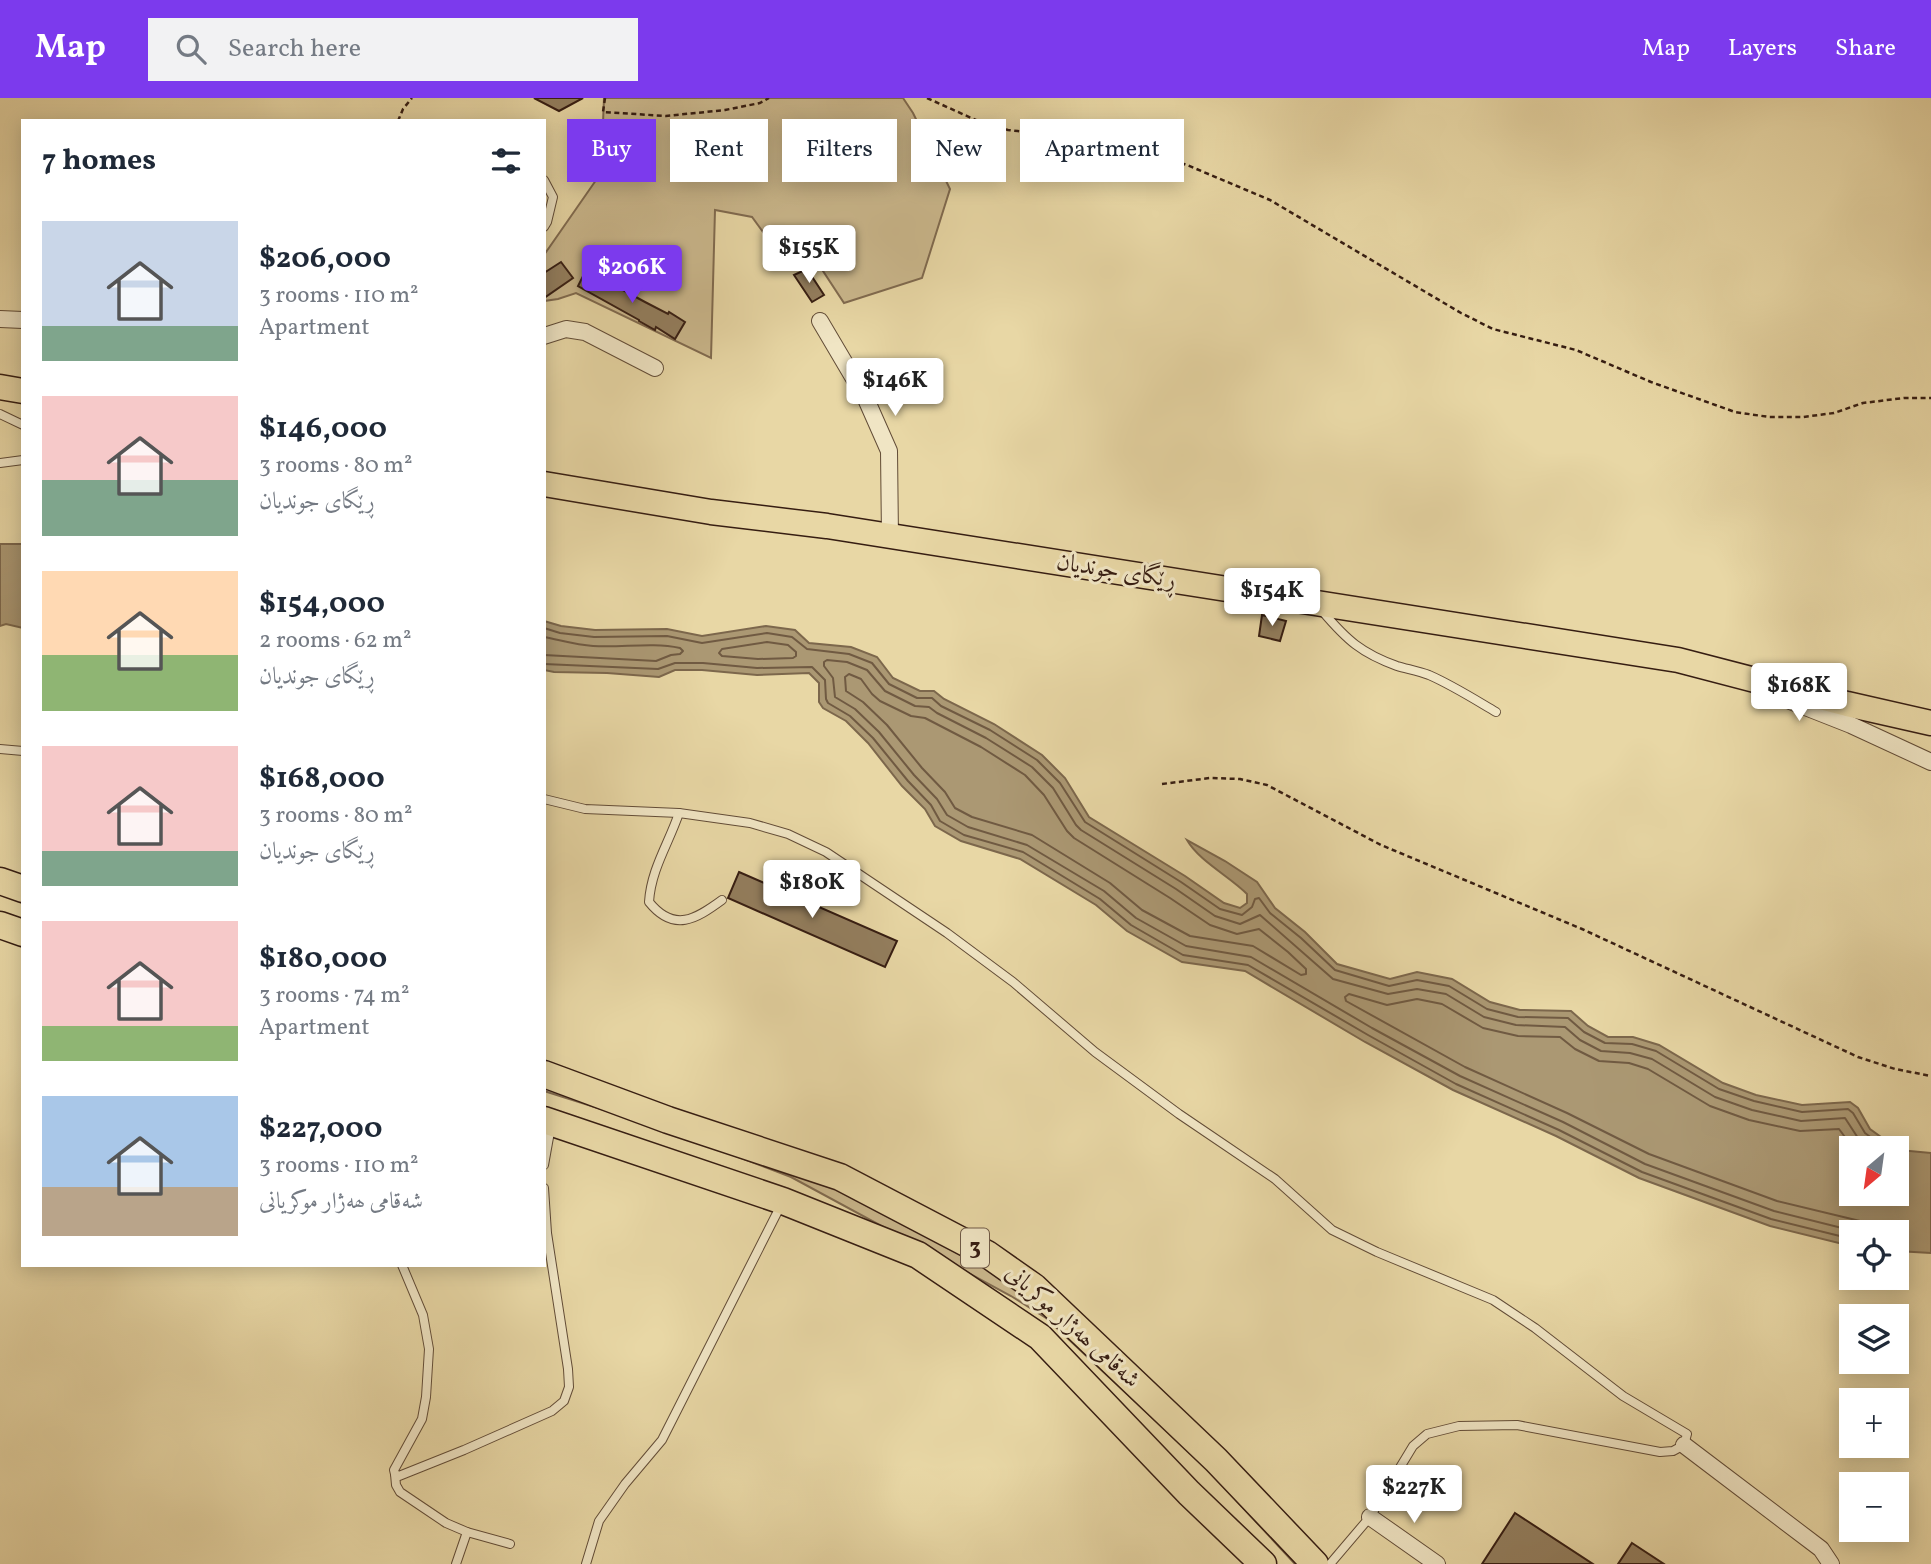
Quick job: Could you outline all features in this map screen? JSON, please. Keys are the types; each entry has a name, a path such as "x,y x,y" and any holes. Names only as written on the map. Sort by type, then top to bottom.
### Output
{"highway":[{"path":"0,881 21,888"},
{"path":"0,925 21,932"},
{"name":"شەقامی ھەژار موکریانی","path":"546,1075 668,1120 841,1177 987,1254 1034,1287 1216,1460 1315,1564"},
{"name":"شەقامی ھەژار موکریانی","path":"548,1121 783,1201 918,1255 1040,1337 1189,1493 1263,1564"}],"main road":[{"path":"0,387 21,391"},
{"name":"ڕێگای جوندیان","path":"546,484 1678,660 1931,723"}],"street":[{"path":"0,319 21,320"},
{"path":"820,321 866,399 890,451 890,537"},
{"path":"546,335 566,329 585,331 655,368"},
{"path":"1678,660 1808,707 1931,762"},
{"path":"1684,1445 1821,1549 1831,1564"},
{"path":"1370,1517 1437,1564"}],"lane":[{"path":"546,184 553,198 546,224"},
{"path":"0,414 21,424"},
{"path":"0,463 21,460"},
{"path":"1317,604 1345,637 1369,654 1451,685 1496,712"},
{"path":"0,749 21,751"},
{"path":"546,799 585,808 679,813 750,823 788,834 826,852 947,933 1013,982 1106,1060 1179,1114 1275,1178 1332,1230 1377,1252 1493,1300 1535,1328 1623,1396 1687,1434 1684,1445 1673,1451 1660,1452 1517,1425 1459,1426 1427,1434 1413,1446 1370,1517 1330,1564"},
{"path":"679,813 659,859 650,887 649,902 666,917 682,921 701,916 722,900"},
{"path":"546,1143 548,1121"},
{"path":"586,1564 600,1521 625,1484 662,1440 783,1201"},
{"path":"395,1474 399,1476 464,1450 552,1411 564,1401 569,1387 568,1369 546,1218"},
{"path":"403,1267 423,1315 429,1349 422,1419 394,1470 396,1485 400,1492 446,1523 510,1544"},
{"path":"456,1564 467,1532"}],"path":[{"path":"399,119 412,98"},
{"path":"605,98 603,111 666,116 725,110 760,103 769,98"},
{"path":"927,98 978,121 1008,130 1073,137 1154,154 1187,165 1270,200 1461,313 1493,329 1576,350 1664,387 1735,412 1769,417 1803,417 1834,413 1863,403 1931,398"},
{"path":"1162,784 1210,778 1240,779 1267,785 1381,845 1640,955 1858,1057 1895,1069 1931,1076"}],"shaded area":[{"path":"604,98 903,98 916,119 911,119 911,182 947,182 950,189 922,278 844,303 819,265 785,262 752,217 715,210 711,358 576,293 546,301 546,252 595,182 656,182 656,119 603,119"},
{"path":"546,1074 796,1162 1021,1282 1315,1564 1295,1564 1209,1471 1046,1318 1011,1296 791,1177 664,1129 546,1092"}],"water":[{"path":"0,544 21,544 21,628 6,624 0,626"},
{"path":"546,622 595,630 667,629 702,636 766,626 795,630 809,643 851,647 877,657 893,678 920,691 934,691 944,699 994,724 1042,755 1065,778 1089,817 1224,903 1240,908 1247,903 1247,894 1199,855 1187,840 1257,882 1275,908 1305,932 1337,964 1390,979 1417,972 1452,979 1490,1002 1520,1010 1571,1011 1588,1026 1608,1037 1633,1037 1659,1045 1723,1083 1756,1095 1802,1105 1850,1102 1858,1108 1870,1129 1880,1136 1839,1136 1839,1206 1909,1206 1909,1151 1931,1153 1931,1253 1909,1252 1909,1220 1839,1220 1839,1243 1770,1226 1639,1178 1556,1136 1453,1090 1245,971 1182,962 1127,931 1096,905 1020,859 961,841 935,826 925,809 902,786 868,743 846,721 823,708 819,702 819,683 809,673 757,675 675,670 659,677 546,670"}],"building":[{"path":"534,98 583,98 559,111"},
{"path":"561,262 573,278 546,297 546,272"},
{"path":"807,269 824,295 812,302 794,275"},
{"path":"586,270 685,322 675,339 578,286"},
{"path":"1262,615 1286,621 1280,641 1259,636"},
{"path":"739,872 897,941 885,967 728,898"},
{"path":"1515,1513 1593,1564 1482,1564"},
{"path":"1632,1543 1664,1564 1618,1564"}]}
